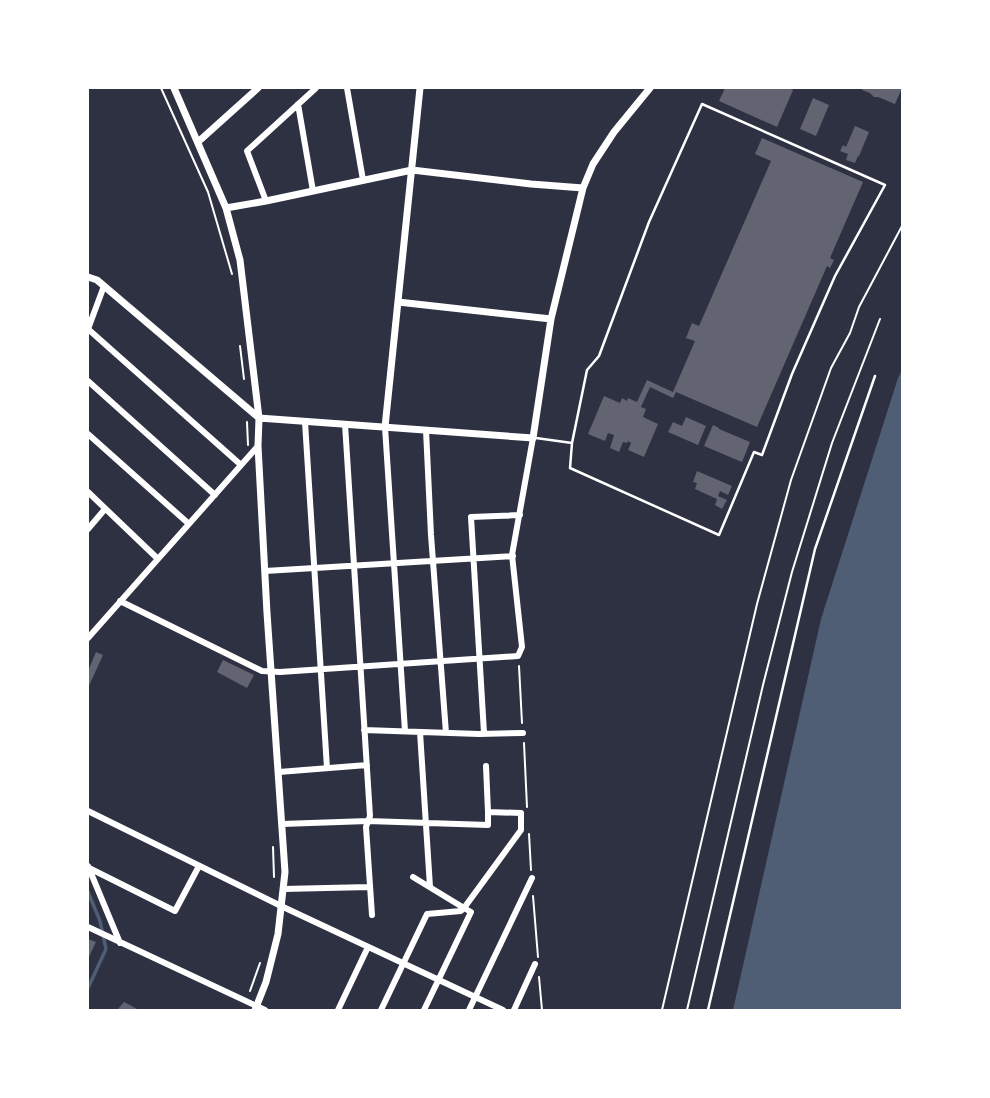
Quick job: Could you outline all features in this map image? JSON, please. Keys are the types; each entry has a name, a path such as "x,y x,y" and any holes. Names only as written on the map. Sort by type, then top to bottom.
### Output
{"street":[{"path":"174,88 226,208 240,260 259,418 265,571 285,872 278,934 256,1008"},
{"path":"198,142 258,88"},
{"path":"266,201 247,151 316,88"},
{"path":"347,88 363,180"},
{"path":"405,731 385,427 419,88"},
{"path":"120,601 262,671 518,656 522,647 513,556 551,319 583,188 593,164 614,132 650,88"},
{"path":"298,104 313,191"},
{"path":"226,208 412,170 583,188"},
{"path":"88,278 97,280 259,418 533,438"},
{"path":"104,286 88,329 241,465"},
{"path":"398,302 551,319"},
{"path":"88,381 215,495"},
{"path":"306,422 327,768"},
{"path":"345,424 370,816 366,828 372,915"},
{"path":"426,430 446,733"},
{"path":"88,434 189,524"},
{"path":"88,638 258,446"},
{"path":"88,492 158,559"},
{"path":"88,529 105,509"},
{"path":"484,733 471,517 520,514"},
{"path":"265,571 513,556"},
{"path":"365,730 523,733"},
{"path":"420,732 429,887"},
{"path":"279,772 367,765"},
{"path":"282,824 368,821 488,825 486,766"},
{"path":"88,811 281,906 503,1010"},
{"path":"381,1010 426,914 461,911 521,830 521,813 488,813"},
{"path":"88,866 175,911 199,866"},
{"path":"88,866 120,943"},
{"path":"413,877 471,912 425,1010"},
{"path":"469,1010 531,878"},
{"path":"283,889 370,887"},
{"path":"88,927 265,1010"},
{"path":"338,1010 368,947"},
{"path":"514,1010 535,964"}],"lane":[{"path":"702,104 885,185 835,276 792,374 762,455 754,452 719,535 570,468 572,443 587,370 599,356 649,222 702,104"},
{"path":"708,1010 816,549 875,376"},
{"path":"533,438 572,443"}],"path":[{"path":"161,88 208,192 234,281"},
{"path":"662,1010 757,604 791,480 831,368 850,333 863,298 902,226"},
{"path":"687,1010 792,572 832,443 880,320"},
{"path":"240,343 244,379"},
{"path":"247,422 248,450"},
{"path":"250,991 260,964"}],"water":[{"path":"902,370 902,1010 733,1010 821,619"}],"building":[{"path":"725,88 793,90 777,127 719,101"},
{"path":"902,88 895,104 874,97 862,90"},
{"path":"813,98 829,105 816,136 800,129"},
{"path":"855,126 869,132 855,163 846,160 848,154 840,151 843,145 846,147"},
{"path":"762,138 863,182 830,258 834,260 830,268 827,266 757,427 676,392 673,398 650,387 641,407 646,409 643,417 658,424 644,457 628,450 631,443 628,441 623,442 619,452 610,448 614,435 608,433 605,441 588,434 604,396 620,403 622,398 637,402 647,380 673,392 695,341 686,338 692,323 699,326 771,161 755,154"},
{"path":"686,417 706,426 698,445 668,432 673,422 682,426"},
{"path":"713,425 750,442 742,462 704,446"},
{"path":"697,471 732,486 728,495 720,491 718,496 727,500 722,509 715,505 717,499 695,489 697,483 693,482"},
{"path":"96,652 103,655 88,688 88,671"},
{"path":"223,660 254,675 247,688 217,672"},
{"path":"88,939 96,942 88,959"},
{"path":"124,1002 139,1010 117,1010"}],"waterway":[{"path":"88,892 100,921 106,949 88,988"}]}
